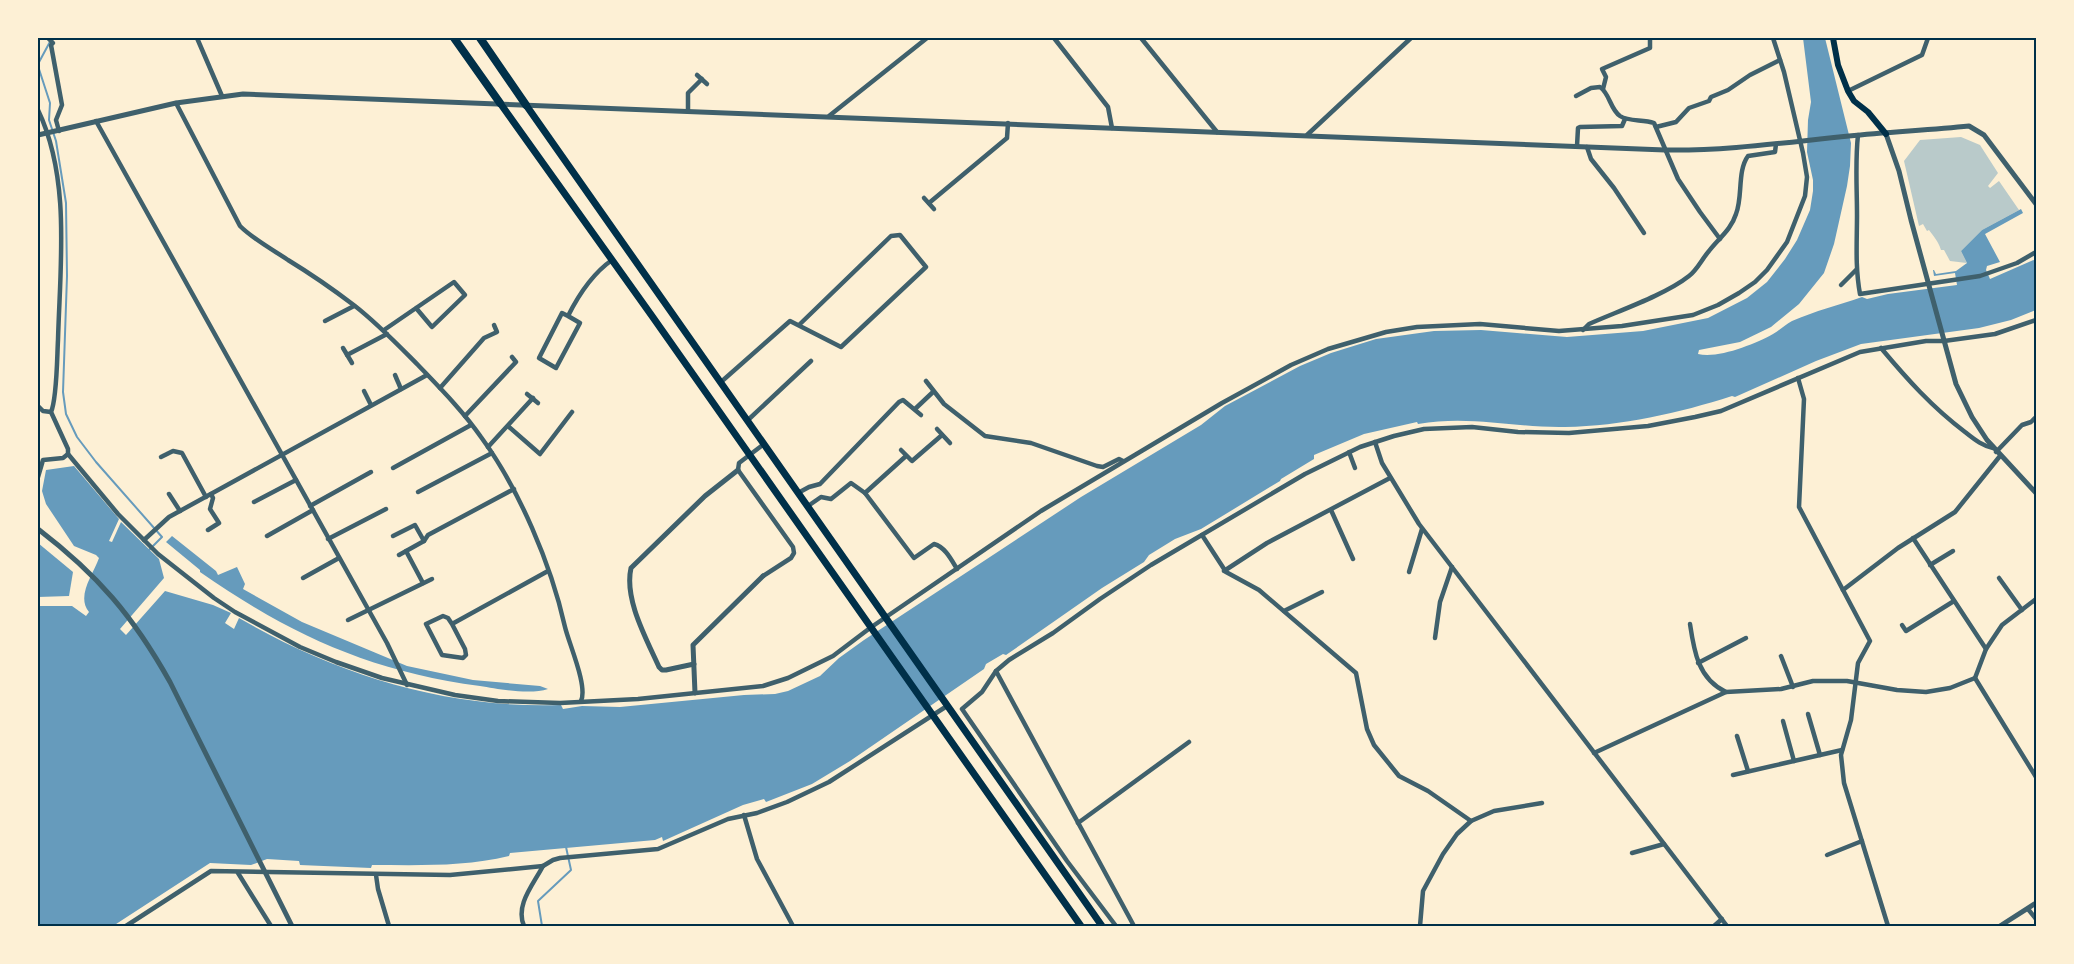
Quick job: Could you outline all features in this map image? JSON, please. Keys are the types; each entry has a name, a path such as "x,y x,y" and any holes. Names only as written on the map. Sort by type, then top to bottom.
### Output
{"highway":[{"path":"454,38 500,103"},
{"path":"480,38 526,105"}],"main road":[{"path":"1833,38 1838,65 1848,92 1886,134"},
{"path":"500,103 1081,927"},
{"path":"526,105 1102,927"}],"street":[{"path":"48,38 53,43 51,45 63,105 56,120 58,131"},
{"path":"196,38 222,96"},
{"path":"829,116 927,38"},
{"path":"1054,38 1108,107 1112,128"},
{"path":"1141,38 1217,132"},
{"path":"1307,135 1412,38"},
{"path":"1650,38 1650,48 1602,69 1606,77 1603,89 1615,111 1625,118 1650,121 1656,127 1671,166 1720,238"},
{"path":"38,110 48,133 59,200 56,378 51,412 66,444 68,454 98,491 158,554 214,598 269,632 336,662 407,685 498,701 560,703 762,686 788,678 833,656 1041,511 1123,460 1291,365 1354,340 1417,327 1456,324 1559,331 1582,330 1693,315 1718,304 1755,282 1767,270 1787,242 1805,196 1807,177 1802,141 1773,38"},
{"path":"1848,92 1922,55 1929,38"},
{"path":"1656,127 1676,122 1689,108 1709,101 1711,97 1728,90 1750,75 1780,60"},
{"path":"697,75 707,84"},
{"path":"688,110 688,93 702,79"},
{"path":"1576,96 1591,88 1603,89"},
{"path":"38,135 176,103 243,94 1665,150 1700,150 1776,144 1969,126 1984,135 2037,204"},
{"path":"176,103 240,225 256,239 354,306 386,332 465,416 488,447 514,489 548,571 583,686 584,695 581,701"},
{"path":"1577,146 1578,128 1582,125 1622,126 1625,118"},
{"path":"96,121 396,659 407,685"},
{"path":"929,203 1007,138 1008,123"},
{"path":"1886,134 1899,171 1953,375 1962,399 1979,429 1996,452 2037,493"},
{"path":"1855,135 1856,270 1860,294 1980,276 2017,263 2037,252"},
{"path":"1582,330 1589,324 1691,275 1731,227 1737,214 1746,158 1775,152 1776,144"},
{"path":"1587,147 1591,159 1614,188 1644,233"},
{"path":"924,198 934,209"},
{"path":"721,382 790,321 841,347 926,267 900,235 891,236 799,325"},
{"path":"568,316 576,300 598,270 612,260"},
{"path":"1841,285 1856,270"},
{"path":"348,355 386,332 416,308 454,282 465,295 432,327 416,308"},
{"path":"325,321 354,306"},
{"path":"562,314 568,316 580,323 556,368 539,358 562,314"},
{"path":"1116,927 1067,861 962,709 982,692 996,670 1100,599 1305,474 1349,452 1394,436 1435,429 1472,427 1569,434 1648,426 1722,411 1860,352 1995,333 2037,320"},
{"path":"440,388 484,338 497,332 494,325"},
{"path":"343,348 352,363"},
{"path":"1881,348 1914,388 1945,417 1984,447 1996,452"},
{"path":"465,416 516,362 512,357"},
{"path":"748,420 811,362"},
{"path":"394,375 401,389"},
{"path":"144,540 159,525 208,495 427,375"},
{"path":"1798,378 1804,399 1799,507 1870,641 1858,663 1851,720 1841,755 1844,783 1888,927"},
{"path":"926,381 944,404 980,433 990,438 1031,443 1103,467 1119,459 1123,460"},
{"path":"364,391 371,405"},
{"path":"915,410 933,392"},
{"path":"527,394 538,403"},
{"path":"488,447 509,427 533,398"},
{"path":"798,493 820,484 899,402 907,401 921,415"},
{"path":"38,406 43,411 51,412"},
{"path":"509,427 540,454 572,412"},
{"path":"1843,590 1912,538 1955,512 1996,452 2022,425 2037,417"},
{"path":"393,468 471,424"},
{"path":"936,429 950,443"},
{"path":"901,450 912,461 942,435"},
{"path":"1375,442 1390,478 1422,529 1727,927"},
{"path":"694,664 666,670 659,667 632,604 629,584 631,567 705,496 738,470 740,463 764,444"},
{"path":"161,457 178,450 182,453 208,495 213,498 210,509 219,522 208,530"},
{"path":"1349,452 1355,468"},
{"path":"418,492 492,453"},
{"path":"38,477 40,459 63,458 68,454"},
{"path":"865,493 906,456"},
{"path":"695,693 693,645 763,576 791,558 794,553 794,547 738,470"},
{"path":"267,536 371,472"},
{"path":"1224,571 1267,543 1390,478"},
{"path":"254,502 296,480"},
{"path":"808,506 821,497 831,499 851,483 865,493 914,558 934,544 939,545 946,551 957,569"},
{"path":"399,555 423,541 428,535 514,489"},
{"path":"169,494 180,512"},
{"path":"328,539 386,509"},
{"path":"1331,510 1353,559"},
{"path":"393,536 415,525 423,541"},
{"path":"38,529 97,580 133,621 151,649 175,692 292,927"},
{"path":"1409,572 1422,529"},
{"path":"1202,535 1224,571 1259,590 1356,673 1367,729 1374,745 1399,776 1428,791 1471,821"},
{"path":"1912,538 1986,649"},
{"path":"406,551 423,583"},
{"path":"1930,565 1953,551"},
{"path":"303,578 339,558"},
{"path":"1435,638 1440,602 1452,567"},
{"path":"452,624 548,571"},
{"path":"1999,578 2022,610"},
{"path":"348,620 432,579"},
{"path":"1284,611 1322,592"},
{"path":"1594,753 1726,692 1793,687 1813,681 1857,682 1897,690 1926,692 1950,688 1975,678 1986,649 2002,625 2037,599"},
{"path":"1902,625 1906,631 1954,601"},
{"path":"443,616 448,618 452,624 465,649 466,655 463,658 442,655 426,624 443,616"},
{"path":"1690,624 1698,663 1705,674 1726,692"},
{"path":"1698,663 1746,638"},
{"path":"1782,656 1793,687"},
{"path":"996,670 1134,927"},
{"path":"1975,678 2037,777"},
{"path":"126,927 211,871 376,875 471,874 543,866 560,858 658,849 728,819 776,806 829,782 945,704"},
{"path":"1808,714 1820,755"},
{"path":"1783,721 1794,761"},
{"path":"1737,736 1748,771"},
{"path":"1078,823 1190,742"},
{"path":"1733,775 1842,750"},
{"path":"1420,927 1423,891 1449,844 1471,821 1494,811 1542,803"},
{"path":"744,815 758,859 793,927"},
{"path":"1827,855 1862,841"},
{"path":"1632,853 1664,844"},
{"path":"518,927 521,906 543,866"},
{"path":"238,873 271,927"},
{"path":"376,875 389,927"},
{"path":"2000,927 2037,903"},
{"path":"2028,909 2037,919"},
{"path":"521,918 524,927"},
{"path":"1714,927 1722,919"}],"shaded area":[{"path":"1961,137 1980,145 1998,173 1988,186 1990,188 1999,181 2019,210 1982,230 1961,251 1967,263 1950,261 1929,230 1927,231 1923,224 1919,226 1904,161 1920,140"}],"water":[{"path":"1803,38 1825,38 1851,143 1847,186 1834,244 1824,273 1799,304 1771,327 1740,342 1699,350 1698,354 1726,353 1747,346 1773,334 1792,321 1862,297 1867,299 1957,285 1955,273 1934,276 1933,270 1936,274 1956,271 1967,263 1961,251 1982,230 2021,209 2023,213 1985,234 2000,262 1987,266 1986,270 1990,279 2036,259 2036,310 2011,320 1979,328 1861,344 1735,397 1650,418 1565,427 1474,421 1418,424 1417,422 1364,434 1314,455 1314,459 1201,529 1175,539 1149,555 1144,562 1102,588 1006,655 1003,654 986,664 984,669 850,761 812,784 766,802 764,799 743,805 663,841 662,837 655,840 510,853 509,856 492,860 441,865 372,865 371,868 300,865 299,861 267,859 251,865 210,863 113,926 38,926 38,606 72,606 86,616 89,612 85,606 85,592 99,558 74,546 46,504 42,491 46,470 74,466 119,519 109,541 112,542 121,522 159,559 164,578 120,629 126,635 165,591 213,605 231,613 225,623 234,629 239,618 276,638 354,672 435,694 476,701 518,705 561,705 563,709 582,706 620,707 788,691 820,676 839,658 864,640 1081,497 1201,425 1225,406 1300,366 1331,353 1376,339 1434,331 1481,330 1567,337 1643,331 1708,318 1747,298 1767,282 1785,259 1797,240 1810,210 1813,180 1807,152 1811,102"},
{"path":"172,536 218,575 237,567 245,584 243,589 302,622 407,666 473,680 540,686 548,689 514,691 440,679 402,671 332,647 267,614 200,572 166,542"},
{"path":"38,543 73,572 69,596 38,597"}],"waterway":[{"path":"38,64 52,38"},
{"path":"38,66 50,103 49,120 56,141 66,203 67,276 63,392 66,414 77,437 96,462 162,537 149,550"},
{"path":"542,926 538,901 571,870 566,847"}]}
